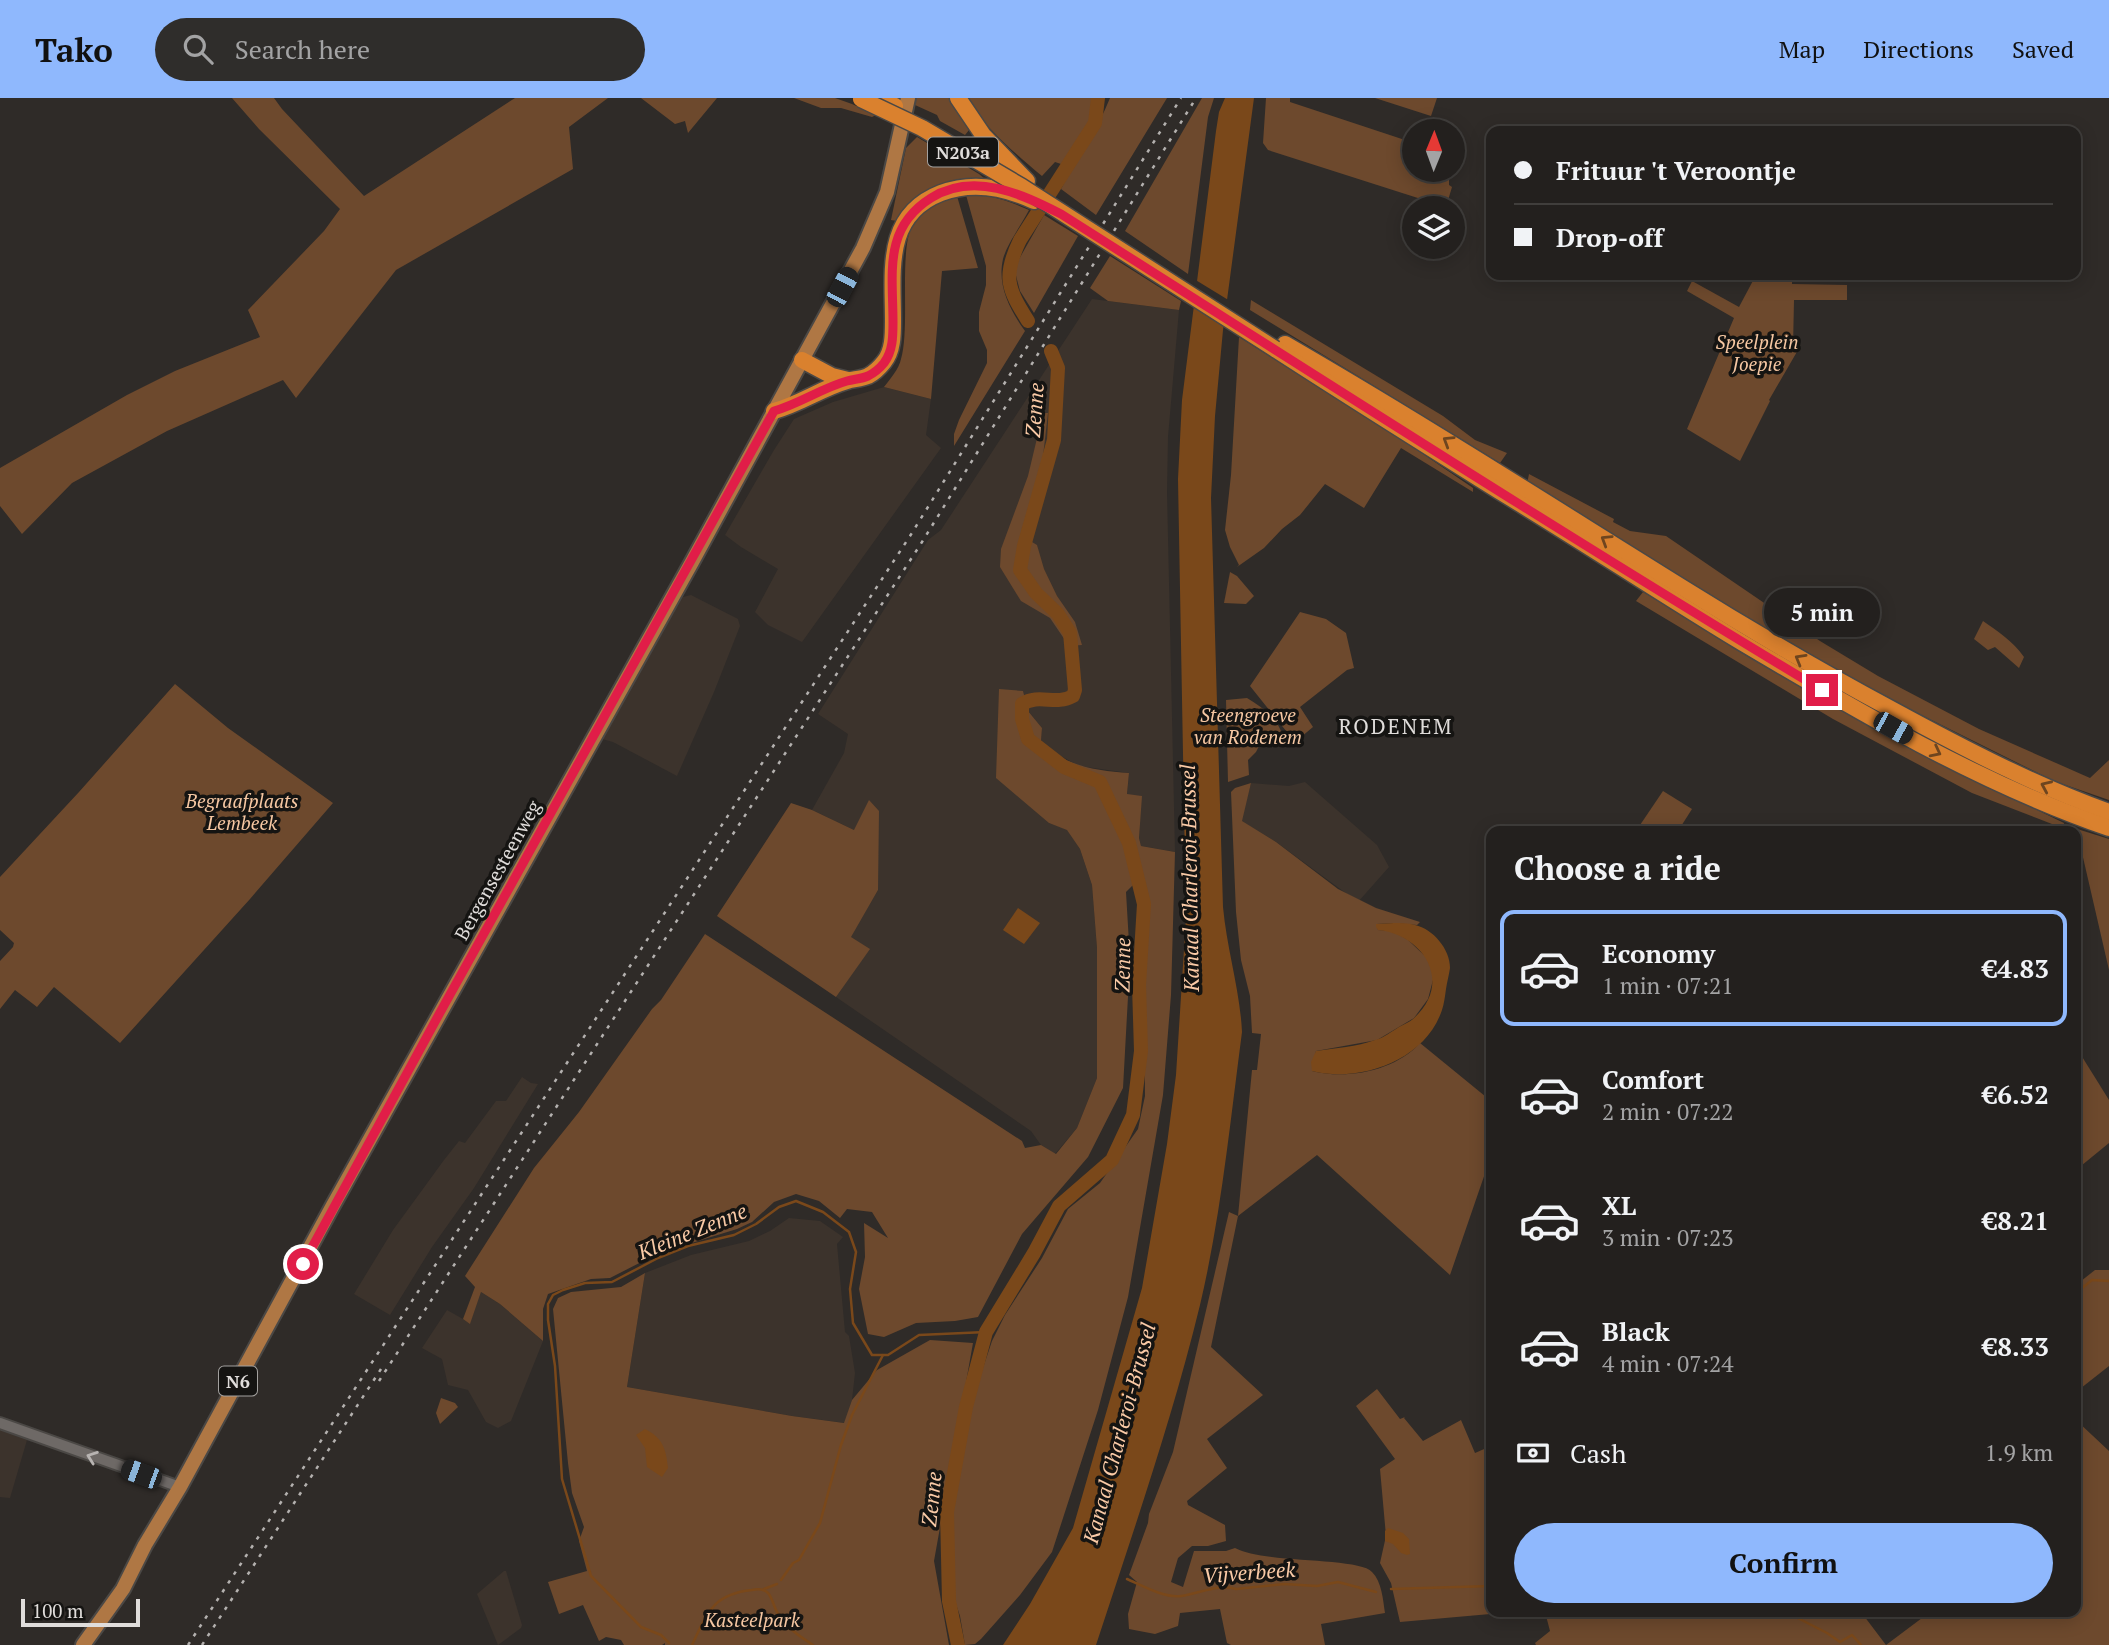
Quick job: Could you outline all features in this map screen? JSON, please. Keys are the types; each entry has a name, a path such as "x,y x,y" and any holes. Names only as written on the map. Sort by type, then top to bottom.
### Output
{"highway":[{"name":"N203a","path":"879,98 925,121 1027,181 1278,345 1439,455 1689,611 1822,690 1916,741 2039,802 2109,828"},
{"path":"958,98 983,135 1027,181"},
{"name":"N203a","path":"859,99 922,128 1278,345 1411,418 1709,604 1829,675 1966,749 2044,786 2109,812"},
{"path":"774,411 848,380 870,375 883,365 891,347 893,333 895,247 902,225 918,206 951,189 968,186 993,187 1016,192 1061,214"},
{"path":"802,360 832,376 848,380"}],"main road":[{"name":"Bergensesteenweg","path":"83,1645 123,1589 145,1545 180,1487 863,248 887,192 908,98"}],"street":[{"path":"0,1423 180,1487"}],"shaded area":[{"path":"1092,299 1179,310 1168,437 1167,492 1175,852 1141,846 1141,796 1127,795 1129,773 1079,766 1048,749 1041,741 1042,728 1028,711 1023,691 1049,823 1067,829 1080,849 1092,885 1097,948 1097,1078 1077,1128 1055,1154 1041,1145 1031,1131 836,997 869,949 850,937 878,890 854,830 812,810 844,753 848,734 818,714 928,540 941,530"},
{"path":"884,387 931,399 926,435 941,448 802,642 768,625 755,612 778,569 725,535 794,419 833,402"},
{"path":"691,595 738,619 740,626 677,776 613,742 602,739 683,597"},
{"path":"1305,782 1377,845 1389,867 1358,902 1276,842 1241,821 1251,783 1289,786"},
{"path":"522,1077 538,1084 474,1188 432,1247 390,1315 354,1294 393,1230 444,1160 459,1141 465,1143 496,1101 506,1101"},
{"path":"789,1218 820,1221 843,1237 837,1244 845,1332 849,1336 855,1373 852,1400 845,1423 627,1387 645,1273 691,1255 749,1241"},
{"path":"481,1292 500,1304 543,1341 511,1421 498,1428 486,1422 468,1390 448,1385 442,1359 422,1348 447,1310 470,1323"},
{"path":"0,1430 27,1440 10,1498 0,1497"},
{"path":"504,1571 522,1625 498,1645 477,1594"}],"green space":[{"path":"232,98 274,98 364,196 515,98 608,98 569,127 573,169 396,270 296,398 283,380 167,431 72,483 22,534 0,506 0,468 127,395 175,371 260,337 248,310 324,231 340,209 259,129"},
{"path":"641,98 717,98 688,133 685,121 675,124"},
{"path":"794,98 835,98 876,115 872,117 841,108 821,108"},
{"path":"916,98 949,98 969,130 965,135 940,121 937,115 915,105"},
{"path":"965,98 1096,98 1093,121 1061,164 1055,162 1042,176 982,120"},
{"path":"1110,98 1167,98 1096,215 1061,189"},
{"path":"1202,98 1214,98 1208,117 1188,274 1125,231"},
{"path":"1266,98 1290,98 1290,102 1402,139 1402,182 1449,182 1452,187 1449,196 1412,196 1268,150 1263,143"},
{"path":"1375,98 1437,98 1431,116"},
{"path":"917,137 986,180 897,221 891,220 906,148"},
{"path":"966,195 998,198 1029,210 1008,247 1002,269 1006,297 1025,331 954,446 954,434 959,420 987,363 987,350 979,331 986,266"},
{"path":"957,196 978,268 942,271 931,399 884,387 898,366 904,344 905,265 910,231 923,211"},
{"path":"1044,215 1078,236 1034,313 1020,291 1014,268"},
{"path":"1110,256 1181,301 1179,310 1108,301 1090,288"},
{"name":"Speelplein Joepie","path":"1753,280 1847,285 1847,300 1794,300 1793,347 1798,350 1769,400 1740,461 1687,429 1734,318 1687,291 1692,281 1739,307"},
{"path":"1251,300 1443,416 1475,440 1507,453 1500,463 1250,310"},
{"path":"1239,337 1391,432 1473,488 1473,492 1401,448 1364,508 1325,484 1300,515 1264,548 1237,567 1239,565 1225,530"},
{"path":"1043,413 1048,413 1040,482 1027,539 1037,545 1044,569 1057,596 1075,622 1082,645 1069,646 1050,618 1021,601 1000,567 1001,549 1028,476"},
{"path":"1529,474 1614,519 1613,522 1630,531 1666,536 1820,641 1878,676 1979,729 2090,778 2109,760 2109,800 2054,781 1845,677 1527,484"},
{"path":"1230,572 1237,576 1254,596 1246,604 1224,603"},
{"path":"1643,592 1872,728 1944,766 2064,823 2064,826 2055,826 1972,793 1833,719 1636,601"},
{"path":"1300,612 1326,619 1346,633 1354,668 1347,670 1300,707 1313,727 1295,742 1250,686"},
{"path":"1983,621 2020,651 2024,657 2019,668 1995,647 1988,650 1974,639"},
{"name":"Begraafplaats Lembeek","path":"175,684 228,728 333,803 120,1043 54,987 37,1007 15,990 0,1009 0,961 14,943 0,930 0,877"},
{"path":"999,689 1023,691 1028,711 1042,728 1041,741 1059,756 1093,769 1129,773 1127,794 1142,796 1139,838 1141,846 1175,852 1171,995 1163,1095 1128,1297 1098,1410 1052,1552 1020,1595 981,1639 975,1644 965,1645 955,1601 952,1521 955,1477 977,1386 992,1341 1068,1209 1100,1183 1138,1129 1145,1096 1144,978 1149,919 1143,875 1126,892 1130,960 1123,1088 1088,1157 1022,1234 978,1317 916,1323 884,1337 868,1334 859,1289 865,1257 864,1223 888,1238 872,1212 847,1209 840,1218 819,1201 796,1194 774,1202 752,1222 737,1229 659,1253 610,1278 591,1279 548,1294 543,1309 543,1341 500,1304 481,1292 470,1324 463,1319 475,1287 465,1276 534,1168 579,1112 661,1000 705,934 1022,1141 1025,1148 1041,1145 1056,1154 1077,1128 1097,1078 1097,948 1092,885 1080,849 1067,830 1049,823 996,778"},
{"name":"Steengroeve van Rodenem","path":"1247,698 1271,716 1284,742 1275,747 1260,744 1248,760 1249,775 1228,782 1226,700"},
{"path":"1251,783 1242,821 1276,842 1338,889 1376,908 1420,922 1417,925 1377,924 1378,930 1393,931 1408,940 1427,958 1434,976 1428,999 1414,1018 1377,1040 1316,1051 1312,1071 1340,1074 1370,1071 1410,1053 1420,1043 1486,1097 1486,1171 1450,1275 1317,1155 1238,1216 1252,1070 1257,1070 1261,1034 1252,1033 1250,996 1241,960 1236,912 1231,792"},
{"path":"1663,791 1692,809 1681,826 1639,826"},
{"path":"869,800 879,811 878,890 851,937 870,949 836,997 717,916 791,803 854,830"},
{"path":"2081,830 2109,839 2109,970 2082,853"},
{"path":"2081,1055 2109,1100 2109,1143 2081,1166"},
{"path":"1229,1212 1238,1216 1211,1347 1263,1395 1207,1439 1227,1468 1187,1501 1188,1505 1225,1525 1226,1541 1208,1546 1192,1546 1178,1558 1171,1582 1183,1587 1194,1551 1226,1551 1235,1548 1267,1556 1364,1567 1372,1572 1380,1586 1385,1613 1321,1624 1325,1645 1231,1645 1227,1643 1220,1609 1180,1613 1178,1626 1155,1634 1129,1629 1128,1614 1137,1582 1129,1575 1173,1452"},
{"path":"2095,1270 2109,1270 2109,1366 2081,1388 2081,1281"},
{"name":"Kasteelpark","path":"645,1273 627,1387 844,1423 852,1400 877,1370 930,1340 973,1343 934,1561 949,1645 624,1645 621,1640 606,1637 599,1641 583,1605 559,1614 548,1582 587,1571 579,1541 584,1527 572,1493 568,1463 553,1309 558,1298 571,1292 621,1287"},
{"path":"1377,1389 1400,1419 1405,1417 1423,1441 1461,1420 1475,1453 1486,1448 1486,1614 1400,1622 1391,1583 1380,1563 1386,1536 1380,1469 1395,1459 1356,1406"},
{"path":"441,1398 455,1403 458,1407 440,1424 436,1413"},
{"path":"2081,1425 2109,1451 2109,1645 1886,1645 1923,1617 2081,1617"},
{"path":"1546,1617 1865,1617 1886,1645 1536,1645 1535,1643 1550,1631"}],"water":[{"name":"Kanaal Charleroi-Brussel","path":"1225,98 1254,98 1223,330 1211,498 1223,907 1242,1032 1224,1169 1214,1238 1189,1348 1096,1645 1003,1645 1030,1604 1073,1528 1142,1288 1167,1144 1176,1075 1186,918 1178,479 1182,400 1216,131 1219,112"},
{"path":"1018,908 1040,923 1024,944 1003,930"},
{"path":"1394,923 1422,927 1434,935 1447,954 1450,968 1442,1010 1434,1028 1406,1055 1389,1064 1350,1074 1312,1071 1311,1062 1316,1051 1353,1046 1382,1038 1412,1020 1425,1005 1431,991 1432,976 1428,963 1409,941 1376,927 1376,924"},
{"path":"645,1429 660,1440 665,1450 668,1468 662,1477 647,1467 645,1448 636,1435"},
{"path":"1388,1528 1403,1533 1409,1539 1410,1554 1401,1553 1393,1544 1385,1541 1385,1531"}],"pier":[{"path":"1194,279 1230,301 1227,327 1191,304"}],"waterway":[{"name":"Zenne","path":"1028,321 1010,282 1009,273 1014,253 1095,123 1098,98"},
{"name":"Zenne","path":"958,1645 949,1601 947,1512 966,1407 986,1332 1059,1206 1112,1160 1133,1115 1141,1051 1139,985 1144,904 1129,843 1100,782 1064,767 1028,739 1022,719 1022,704 1035,700 1066,699 1073,696 1075,690 1070,633 1058,614 1036,593 1020,570 1024,546 1054,440 1058,368 1051,351"},
{"name":"Kleine Zenne","path":"669,1643 661,1635 641,1627 591,1576 562,1479 555,1366 548,1320 548,1304 553,1295 585,1283 612,1282 688,1246 734,1235 756,1224 779,1207 796,1201 823,1212 849,1232 856,1252 850,1289 853,1323 872,1355 888,1355 919,1335 986,1332"},
{"name":"Vijverbeek","path":"2081,1289 2092,1280 2109,1281"},
{"path":"781,1580 793,1563 799,1560 820,1523 852,1415 883,1355"},
{"name":"Vijverbeek","path":"1127,1579 1154,1591 1174,1596 1222,1587 1236,1589 1284,1584 1317,1586 1338,1582 1376,1592"},
{"path":"764,1589 777,1584"},
{"name":"Vijverbeek","path":"1391,1589 1486,1586"},
{"name":"Kleine Zenne","path":"692,1645 707,1615 719,1601 739,1592 758,1589 768,1593 784,1622 813,1645"},
{"path":"1796,1617 1840,1642 1852,1635 1861,1645"}],"railway":[{"path":"188,1645 910,536 1181,98"},
{"path":"379,1381 922,542 1196,98"},
{"path":"202,1645 381,1369"}],"district":[{"name":"RODENEM","path":"1396,726"}],"route":[{"path":"303,1264 332,1207 774,411 848,380 870,375 883,365 891,347 893,333 893,276 897,239 908,215 935,195 968,186 993,187 1016,192 1061,214 1418,442 1822,690"}]}
